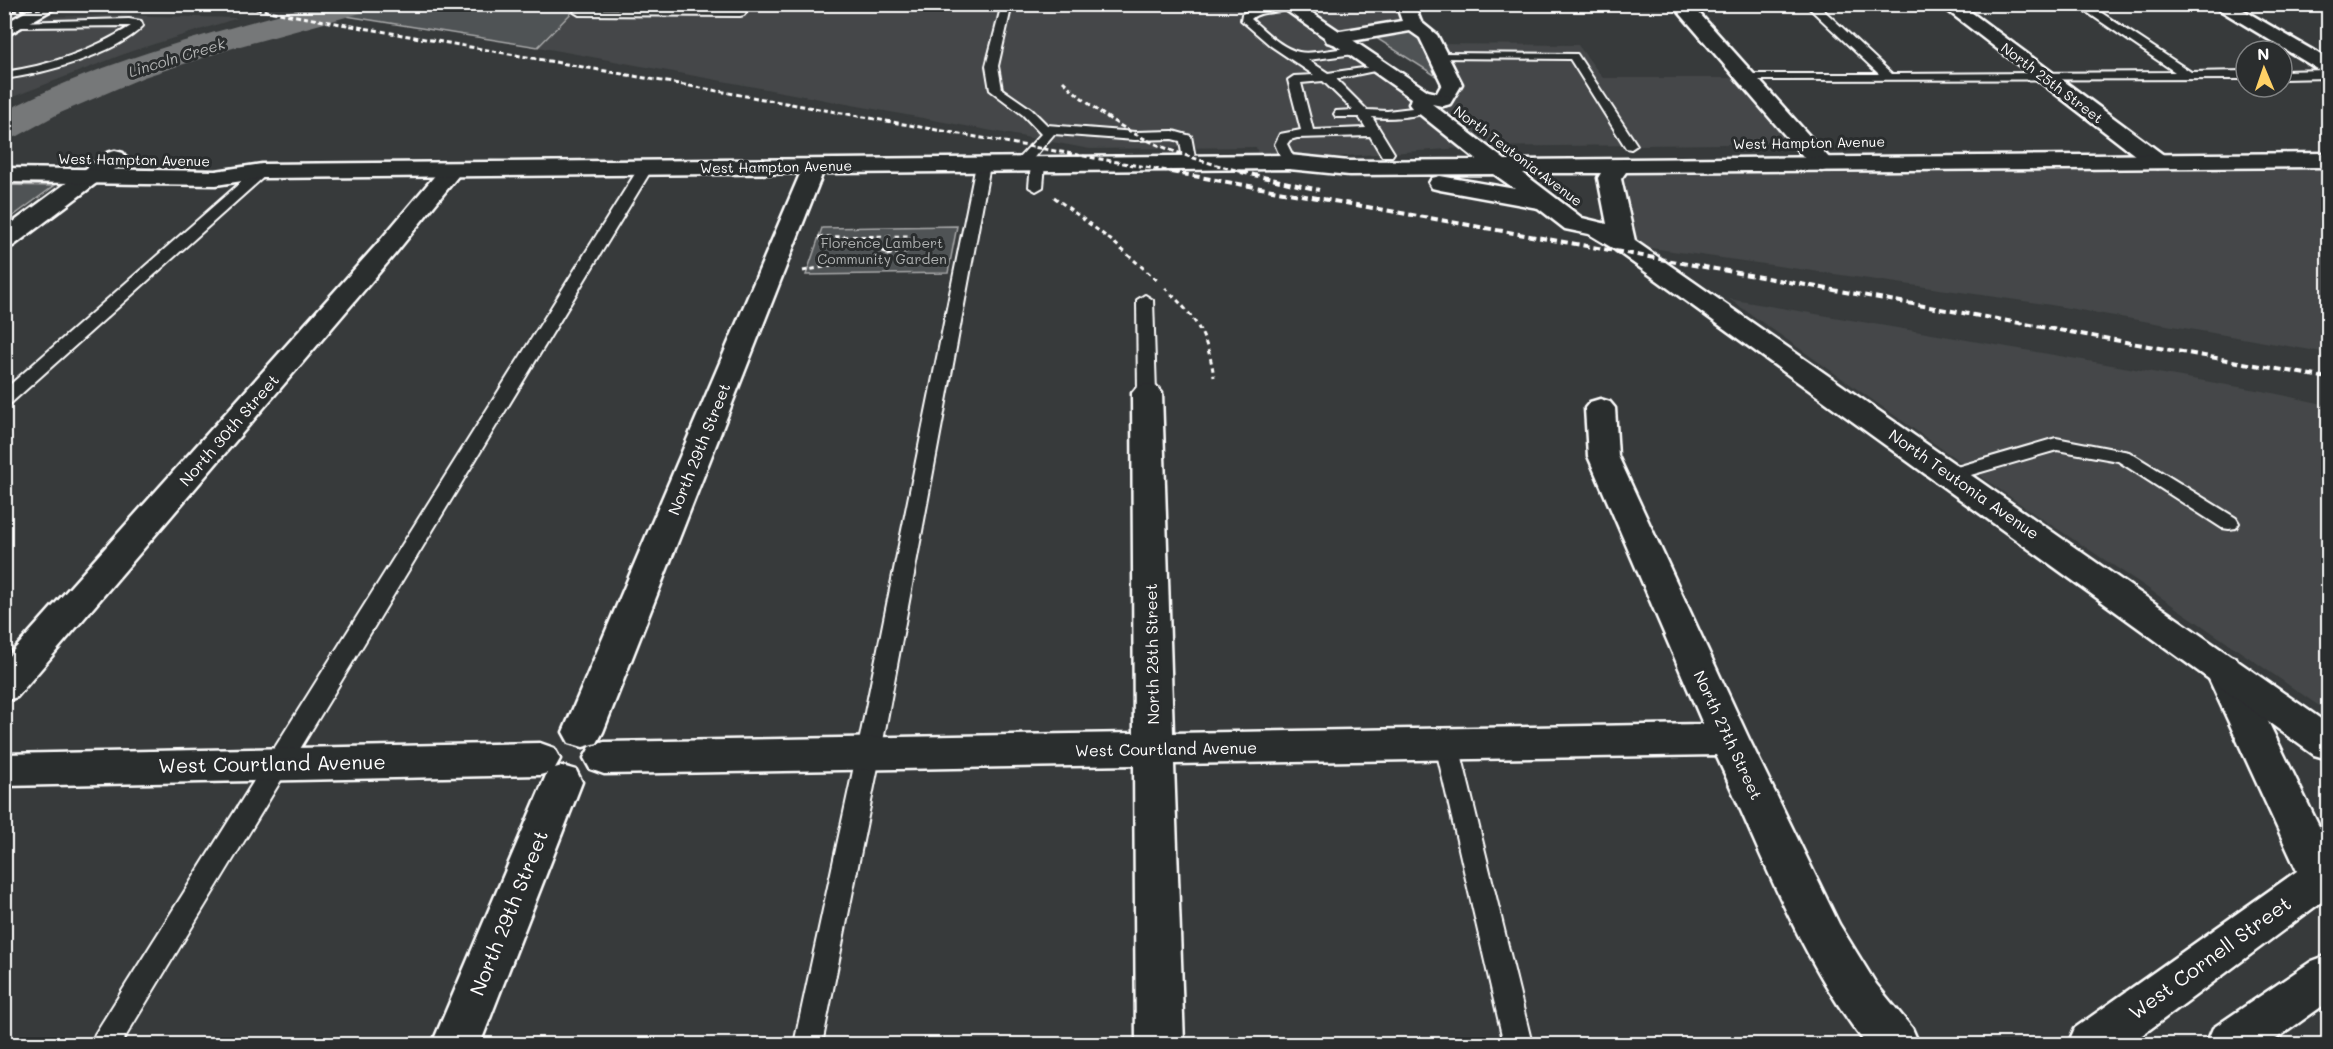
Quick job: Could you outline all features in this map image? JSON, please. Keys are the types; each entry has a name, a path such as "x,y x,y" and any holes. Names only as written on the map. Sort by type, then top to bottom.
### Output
{"street":[{"path":"12,28 53,4"},
{"path":"1405,4 1413,25 1428,35 1452,84 1430,102"},
{"path":"1681,4 1803,143"},
{"name":"North 25th Street","path":"1948,4 2129,141"},
{"path":"2219,4 2328,67"},
{"name":"North Teutonia Avenue","path":"1288,6 1430,102 1479,125"},
{"path":"1334,38 1413,25"},
{"name":"North Teutonia Avenue","path":"1430,102 1475,148 1534,167 1601,218 1596,228"},
{"name":"West Hampton Avenue","path":"2100,141 2129,141 2159,151"},
{"name":"West Hampton Avenue","path":"1764,144 1803,143 1825,154"},
{"name":"West Hampton Avenue","path":"1698,144 1731,144"},
{"name":"West Hampton Avenue","path":"1289,162 1349,168 1631,145 1675,145"},
{"name":"West Hampton Avenue","path":"5,175 216,178 262,171 983,165 1033,175 1189,163 1289,162 1475,148"},
{"name":"West Hampton Avenue","path":"1534,167 1620,166 1825,154 2159,151 2328,160"},
{"name":"North Teutonia Avenue","path":"1504,157 1545,202 1574,224 1596,228 1623,244 2328,744"},
{"name":"West Hampton Avenue","path":"4,158 115,158 238,163 262,171"},
{"path":"4,241 115,158"},
{"path":"1620,166 1609,178 1623,244"},
{"name":"North 29th Street","path":"593,745 814,167"},
{"path":"1349,168 1545,202"},
{"name":"North 30th Street","path":"4,687 452,171"},
{"name":"North 28th Street","path":"1147,393 1160,1044"},
{"name":"North 27th Street","path":"1600,408 1603,456 1729,739 1823,938 1859,999 1895,1044"},
{"path":"2223,668 2325,875"},
{"name":"West Courtland Avenue","path":"4,770 280,763 551,770 554,742 568,735 593,745 869,752 1154,750 1729,739"},
{"name":"North 29th Street","path":"456,1044 551,770"},
{"name":"West Cornell Street","path":"2092,1044 2325,875"},
{"path":"1823,938 1867,1044"},
{"path":"2230,1044 2328,976"}],"lane":[{"path":"585,4 579,12 740,13 746,4"},
{"path":"1007,4 992,66 996,90 1027,112 1048,134 1033,175"},
{"path":"1810,4 1889,77"},
{"path":"2080,4 2188,75"},
{"path":"1288,6 1254,12 1246,16 1246,20 1279,48 1327,77 1336,99 1363,113 1387,115 1430,102"},
{"path":"4,86 28,73 111,41 138,26 137,23 129,22 12,28"},
{"path":"1296,57 1321,57 1354,51"},
{"path":"1438,56 1573,56 1631,145"},
{"path":"1308,134 1306,103 1294,80 1327,77 1380,67"},
{"path":"4,76 28,73"},
{"path":"2294,75 2328,74"},
{"path":"1746,78 2234,75"},
{"path":"1336,99 1352,102 1363,113 1387,153"},
{"path":"1043,129 1135,136 1173,135 1186,139 1189,163"},
{"path":"1289,162 1281,144 1283,140 1297,134 1375,132"},
{"path":"808,1044 869,752 983,165"},
{"path":"105,1044 645,169"},
{"path":"4,400 262,171"},
{"name":"North 28th Street","path":"1145,300 1147,393"},
{"path":"1950,475 2056,444 2123,456 2229,524"},
{"path":"1447,745 1518,1044"}],"path":[{"path":"1033,175 1173,295 1200,325 1210,348 1214,377"},
{"path":"802,271 907,251 913,236 815,237"},
{"path":"839,237 892,254"}],"shaded area":[{"path":"579,4 1405,5 1413,25 1335,38 1430,100 1451,88 1433,44 1578,45 1603,78 1746,78 1804,143 1477,147 1260,162 1256,147 1090,149 538,47"},
{"path":"5,5 31,5 9,18 110,15 238,18 132,51 5,100"},
{"path":"1906,163 1915,172 2328,167 2328,353 2051,305 1623,244 1620,166"},
{"path":"1729,299 2268,392 2328,405 2328,712 2033,513"}],"green space":[{"path":"372,4 579,5 538,47 340,15"},
{"path":"1403,31 1417,33 1436,76 1373,36"},
{"path":"5,185 54,186 5,222"},
{"name":"Florence Lambert Community Garden","path":"957,226 948,273 806,275 822,228"}],"waterway":[{"name":"Lincoln Creek","path":"4,128 88,86 131,69 221,41 357,4"}],"railway":[{"path":"4,11 99,4"},
{"path":"208,4 251,8 1179,173"},
{"path":"1063,81 1084,100 1126,129 1171,150 1247,173"},
{"path":"1171,172 2328,378"},
{"path":"1241,172 1319,190"}]}
